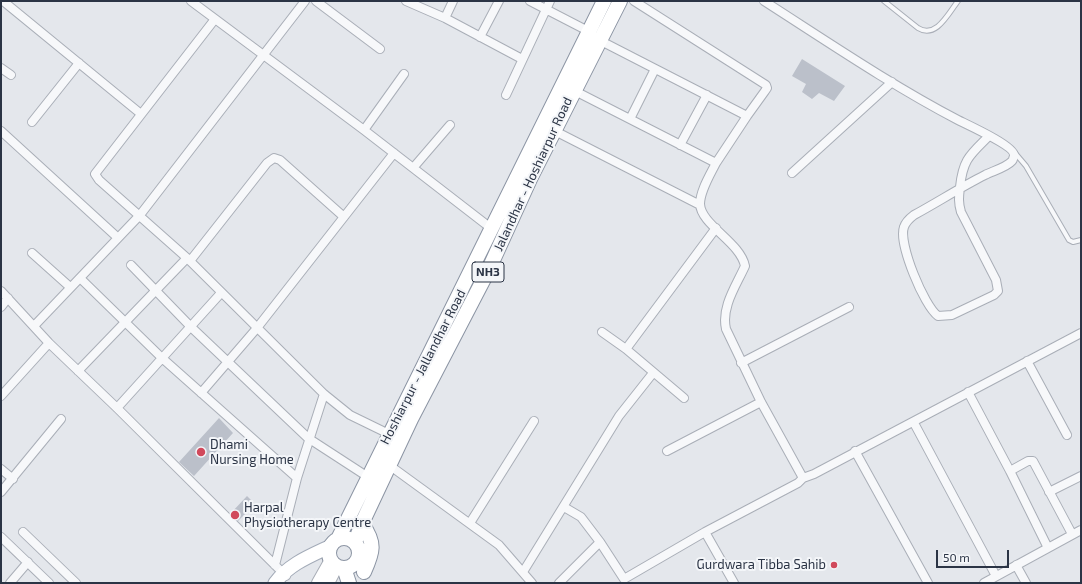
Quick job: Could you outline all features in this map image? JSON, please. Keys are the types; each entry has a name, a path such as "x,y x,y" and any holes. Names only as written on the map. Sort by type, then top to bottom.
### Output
{"highway":[{"name":"Hoshiarpur - Jallandhar Road","path":"335,556 368,477 492,229 519,169 549,128 595,36 604,1"},
{"name":"Jalandhar - Hoshiarpur Road","path":"357,549 362,524 389,465 489,270 530,178 549,128 573,90 595,36 620,1"},
{"path":"362,524 372,543 371,555 364,577"},
{"path":"335,556 347,538 357,549 364,577"},
{"path":"335,556 355,564 357,549"},
{"path":"335,556 349,583"}],"main road":[{"path":"279,576 335,556"},
{"path":"318,583 335,556"},
{"path":"328,583 335,556"}],"street":[{"path":"4,1 141,114"},
{"path":"191,1 364,130 492,229"},
{"path":"34,326 140,215 305,1"},
{"path":"316,1 380,49"},
{"path":"406,1 445,18 522,59"},
{"path":"445,18 453,1"},
{"path":"480,37 499,1"},
{"path":"530,1 655,69 747,116"},
{"path":"506,95 550,1"},
{"path":"634,1 766,84 767,88 765,92 716,163 702,194 700,205"},
{"path":"764,1 892,82 936,108 989,136 1013,151 1014,156 1012,161 1008,164 960,189 914,215 908,220 904,227 904,243 918,286 927,304 938,316 952,315 994,295 998,291 996,280 961,212 958,202 960,189 962,173 966,160 989,136"},
{"path":"214,19 95,174 99,180 140,215 188,260 324,394 350,415 389,434"},
{"path":"32,122 79,63"},
{"path":"1,68 11,75"},
{"path":"630,119 655,69"},
{"path":"364,130 404,74"},
{"path":"792,173 892,82"},
{"path":"573,90 716,163"},
{"path":"680,145 707,95"},
{"path":"413,168 450,125"},
{"path":"549,128 700,205 704,213 716,228 738,250 745,266 730,298 724,320 726,329 761,402 802,478"},
{"path":"1,131 117,238"},
{"path":"201,393 257,328 394,154"},
{"path":"78,371 188,260 267,163 274,158 280,160 344,217"},
{"path":"626,349 716,228"},
{"path":"32,252 70,287"},
{"path":"131,265 191,327 308,438 368,477"},
{"path":"80,278 162,358 297,478"},
{"path":"1,291 49,343 117,408 279,576"},
{"path":"117,408 221,293"},
{"path":"1,307 8,298"},
{"path":"741,362 849,307"},
{"path":"602,332 626,349 684,398"},
{"path":"564,507 581,517 600,542 625,581 705,532 798,483 802,478 814,474 914,423 968,392 1081,333"},
{"path":"1,396 49,343"},
{"path":"1027,361 1067,435"},
{"path":"523,572 619,416 653,373"},
{"path":"968,392 1010,471 1048,548"},
{"path":"279,576 297,478 308,438 324,394"},
{"path":"667,451 761,402"},
{"path":"1,492 61,420"},
{"path":"470,523 534,421"},
{"path":"914,423 996,576"},
{"path":"855,452 928,583"},
{"path":"1010,471 1028,461 1033,461 1072,534"},
{"path":"389,465 505,550 532,583"},
{"path":"1,469 13,479"},
{"path":"1050,492 1081,476"},
{"path":"984,583 1081,530"},
{"path":"23,532 76,583"},
{"path":"705,532 734,583"},
{"path":"1,537 49,583"},
{"path":"559,583 600,542"},
{"path":"10,583 28,562"},
{"path":"1016,565 1026,583"}],"lane":[{"path":"884,1 918,28 923,31 930,32 936,28 958,1"},
{"path":"1013,151 1026,166 1069,240 1073,242 1081,240"}],"building":[{"path":"802,59 845,86 834,101 819,93 812,99 802,92 806,84 792,76"},
{"path":"219,418 233,433 194,476 179,462"},
{"path":"247,496 255,504 238,521 231,513"}],"place":[{"name":"Dhami Nursing Home","path":"201,452"},
{"name":"Harpal Physiotherapy Centre","path":"235,515"},
{"name":"Gurdwara Tibba Sahib","path":"834,565"}]}
